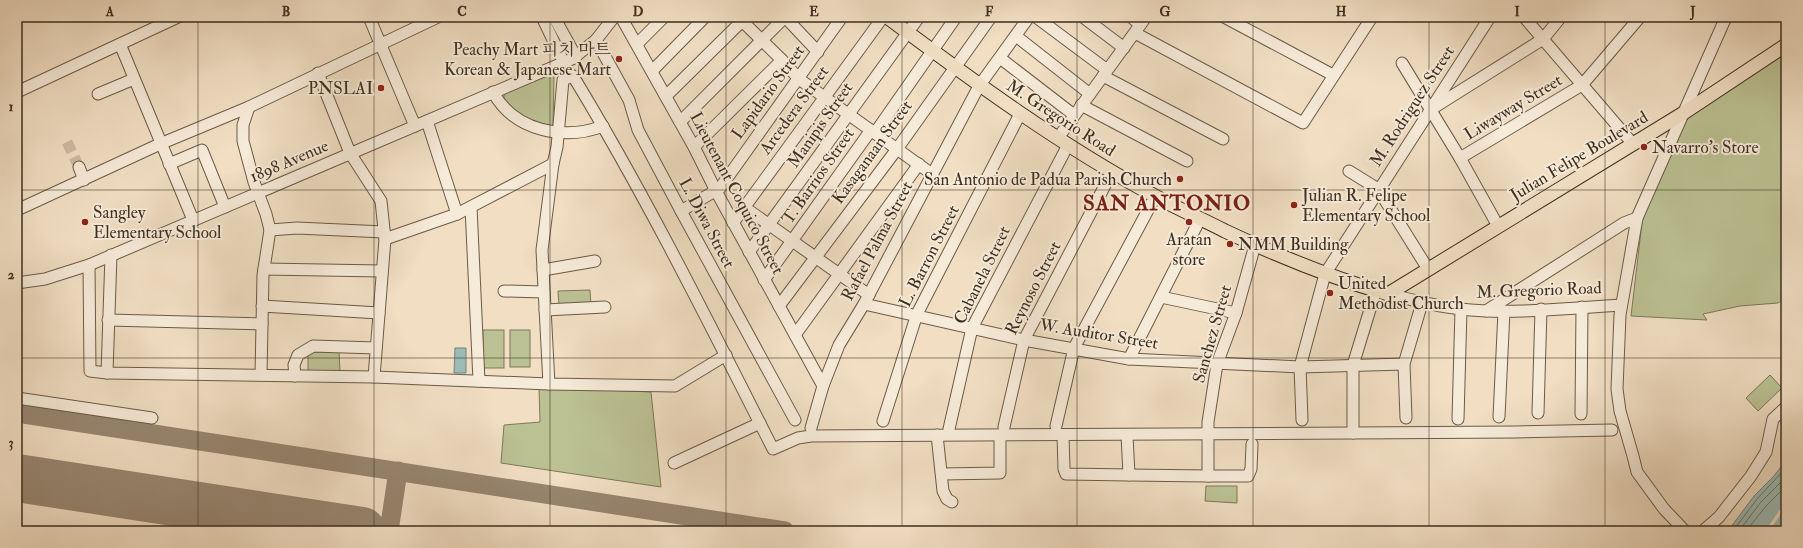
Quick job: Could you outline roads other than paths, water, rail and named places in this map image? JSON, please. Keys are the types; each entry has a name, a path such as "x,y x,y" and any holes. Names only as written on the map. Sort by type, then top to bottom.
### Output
{"main road":[{"name":"M. Gregorio Road","path":"887,17 979,86 1020,114 1063,142 1155,197 1254,245 1324,274 1382,292"},
{"name":"Julian Felipe Boulevard","path":"1382,292 1428,269 1633,144 1682,114 1786,45"}],"street":[{"path":"17,92 178,17"},
{"path":"369,17 415,126"},
{"path":"17,210 160,144 249,107 438,17"},
{"path":"542,17 571,60"},
{"path":"554,17 571,60"},
{"name":"1898 Avenue","path":"17,283 45,279 89,265 571,60 596,40 614,17"},
{"name":"Lieutenant Coquico Street","path":"621,17 694,147 733,223 823,386"},
{"path":"637,44 664,17"},
{"path":"652,71 705,17"},
{"path":"680,122 785,17 818,52"},
{"name":"Lapidario Street","path":"680,211 716,191 723,184 842,17"},
{"name":"Arcedera Street","path":"733,223 884,17"},
{"name":"Manipis Street","path":"749,252 919,17"},
{"name":"T. Barrios Street","path":"764,280 956,17"},
{"name":"Kasaganaan Street","path":"779,306 897,149 991,17"},
{"name":"Rafael Palma Street","path":"811,428 823,386 837,349 867,299 979,86 1029,17"},
{"path":"1036,17 1105,73 1223,139"},
{"path":"1083,17 1124,48"},
{"path":"1131,17 1140,25 1303,123 1371,17"},
{"path":"1224,17 1333,75"},
{"name":"M. Rodriguez Street","path":"1302,420 1300,367 1324,274 1490,17"},
{"path":"1524,17 1633,144"},
{"path":"1430,110 1543,39 1561,17"},
{"name":"Liwayway Street","path":"1460,158 1582,85 1640,17"},
{"path":"1683,529 1664,509 1637,472 1620,411 1617,382 1621,305 1637,218 1726,17"},
{"path":"666,96 740,19 782,60 799,79 932,174"},
{"name":"Cabanela Street","path":"949,429 972,328 1063,142 1074,115 1140,25"},
{"path":"1016,36 1090,94"},
{"name":"L. Diwa Street","path":"596,40 629,100 638,130 680,211 795,420"},
{"path":"120,44 160,144 193,220"},
{"path":"1000,58 1074,115"},
{"path":"694,147 782,60"},
{"path":"1402,63 1460,158 1498,226"},
{"path":"318,73 350,153 381,201 384,235 374,377"},
{"path":"549,384 542,250 558,132 563,80 573,76 603,126 726,355 773,448 798,438 811,436 937,435 1002,431 1063,435 1127,435 1612,430"},
{"path":"98,94 134,79"},
{"path":"493,92 504,109 525,124 558,132 588,132 603,126"},
{"path":"1081,105 1187,161"},
{"path":"249,107 243,125 243,141 257,193 266,214 270,230 264,269 261,375"},
{"name":"L. Barron Street","path":"883,421 917,314 1020,114"},
{"path":"426,121 457,214"},
{"path":"169,164 202,150 225,207"},
{"path":"270,230 297,228 384,235 457,214 553,164"},
{"path":"795,335 919,164"},
{"path":"78,167 84,180"},
{"path":"1349,171 1378,189 1428,269"},
{"name":"Reynoso Street","path":"942,474 1000,473 1002,431 1024,340 1112,172"},
{"path":"1056,426 1074,348 1155,197"},
{"path":"471,207 479,381"},
{"path":"744,207 840,274 867,299"},
{"path":"1486,311 1624,223 1637,218"},
{"path":"1129,360 1200,219"},
{"name":"Sanchez Street","path":"1208,476 1210,434 1208,422 1217,364 1236,312 1254,245"},
{"path":"107,373 111,255"},
{"path":"543,270 595,261"},
{"path":"89,265 90,371 107,373 374,377 549,384 675,386 726,355"},
{"path":"264,269 382,271"},
{"path":"504,291 544,292"},
{"path":"1353,433 1353,365 1382,292"},
{"name":"M. Gregorio Road","path":"1382,292 1422,303 1486,311 1541,310 1621,305"},
{"path":"1161,297 1236,312"},
{"name":"W. Auditor Street","path":"867,299 972,328 1024,340 1074,348 1129,360 1300,367 1404,364"},
{"path":"1406,418 1404,364 1422,303"},
{"path":"262,306 379,313"},
{"path":"545,310 605,307"},
{"path":"1581,414 1582,307"},
{"path":"1458,419 1461,309"},
{"path":"1538,413 1541,310"},
{"path":"1499,417 1504,311"},
{"path":"108,320 262,324"},
{"path":"294,376 294,365 298,355 313,346 376,348"},
{"path":"17,398 152,418"},
{"path":"1703,531 1719,517 1751,476 1766,452 1774,419 1786,407"},
{"path":"674,463 760,423"},
{"path":"937,435 944,495 952,502"},
{"path":"1063,435 1064,469 1066,474 1248,476 1251,470 1252,444"},
{"path":"1127,435 1129,475"}],"water":[{"path":"455,348 466,348 466,373 454,373"},
{"path":"1786,461 1786,531 1728,531 1754,496 1773,477"}],"tunnel":[{"path":"67,142 79,167"}],"place":[{"name":"Peachy Mart 피치 마트 Korean & Japanese Mart","path":"619,59"},
{"name":"PNSLAI","path":"381,88"},
{"name":"Navarro's Store","path":"1644,147"},
{"name":"San Antonio de Padua Parish Church","path":"1180,179"},
{"name":"Julian R. Felipe Elementary School","path":"1294,205"},
{"name":"Sangley Elementary School","path":"85,222"},
{"name":"Aratan store","path":"1189,222"},
{"name":"NMM Building","path":"1230,244"},
{"name":"United Methodist Church","path":"1330,293"}],"district":[{"name":"SAN ANTONIO","path":"1167,203"}]}
